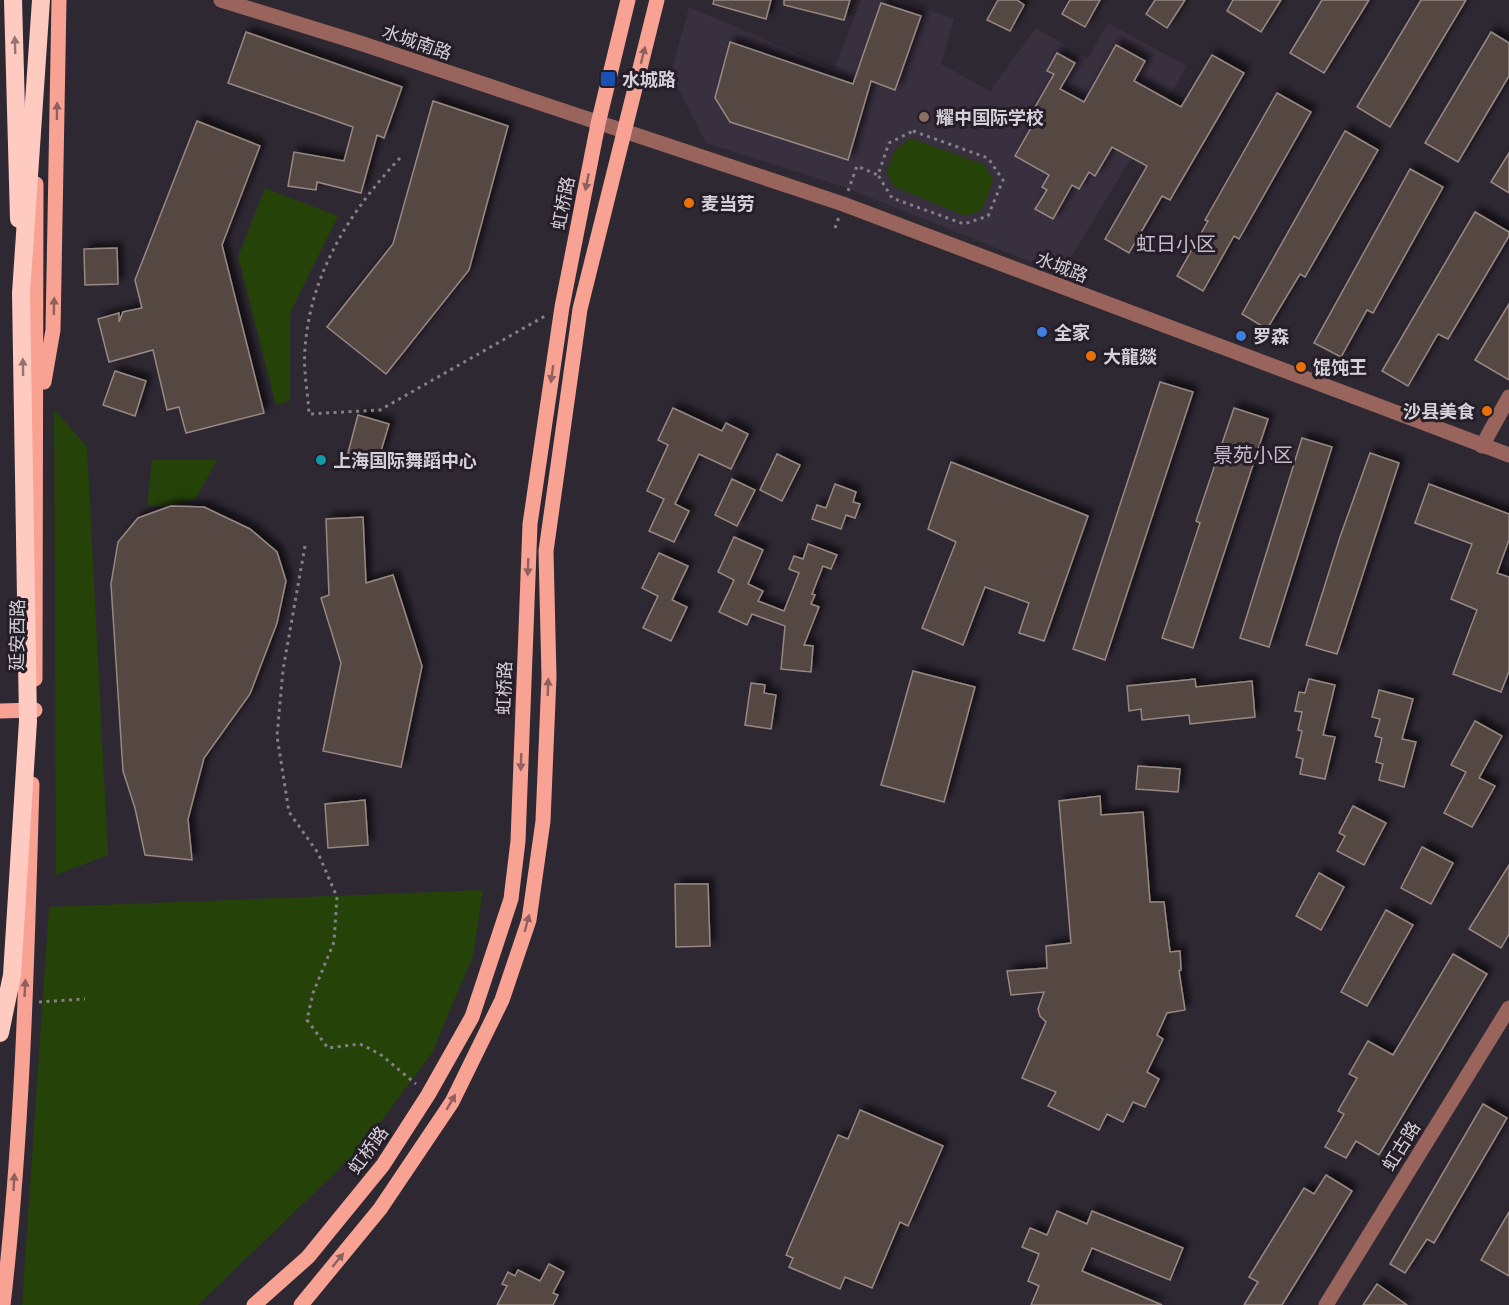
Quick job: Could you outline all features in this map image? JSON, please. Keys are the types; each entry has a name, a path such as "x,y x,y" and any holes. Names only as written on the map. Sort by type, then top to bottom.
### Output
{"highway":[{"path":"0,1033 12,975 28,721 21,293 13,0"},
{"path":"21,293 41,0"}],"main road":[{"name":"延安西路","path":"3,1305 11,1241 24,1002 34,711 37,426 34,0"},
{"path":"37,426 53,330 59,0"},
{"name":"虹桥路","path":"254,1305 308,1257 383,1165 428,1095 472,1017 512,898 518,841 530,524 562,307 598,124 628,0"},
{"path":"301,1305 380,1209 452,1102 502,1000 529,920 543,821 549,677 546,551 580,309 657,0"},
{"path":"0,711 34,711"}],"street":[{"name":"水城南路","path":"221,0 360,43 598,124"},
{"name":"水城路","path":"598,124 843,204 1509,455"},
{"path":"1482,446 1509,397"},
{"name":"虹古路","path":"1326,1305 1509,1008"}],"path":[{"path":"913,131 988,158 1003,180 988,216 964,224 892,198 878,175 889,142 913,131"},
{"path":"399,158 379,180 337,239 318,279 305,349 309,414 380,410 562,307"},
{"path":"305,546 283,670 277,736 289,812 318,853 337,897 334,942 313,993 307,1020 328,1048 360,1044 380,1054 428,1095"},
{"path":"24,1002 86,999"}],"shaded area":[{"name":"耀中国际学校","path":"861,0 900,0 954,19 941,64 990,91 1036,28 1088,58 1108,23 1187,66 1061,274 841,186 706,143 671,74 689,7 834,69"}],"green space":[{"path":"911,138 985,165 993,181 982,210 965,216 895,187 886,172 895,150"},
{"path":"265,188 338,216 290,313 290,401 276,405 238,257"},
{"path":"54,409 87,447 108,855 56,875"},
{"path":"152,460 217,460 196,498 171,506 147,506"},
{"path":"483,890 473,956 432,1053 362,1147 198,1305 22,1305 49,907"}],"building":[{"path":"714,0 771,0 766,19 713,4"},
{"path":"784,0 850,0 844,20 784,5"},
{"path":"998,0 1017,0 1024,5 1010,31 987,20"},
{"path":"1070,0 1100,0 1085,27 1062,14"},
{"path":"1155,0 1185,0 1167,28 1146,14"},
{"path":"1233,0 1281,0 1261,32 1227,11"},
{"path":"1322,0 1369,0 1324,73 1290,53"},
{"path":"1421,0 1466,0 1390,127 1357,107"},
{"path":"881,3 921,16 895,90 871,81 848,160 730,122 715,98 730,42 853,84"},
{"path":"246,32 402,87 384,138 377,135 361,193 317,182 316,190 288,186 294,152 344,161 353,127 228,83"},
{"path":"1491,32 1509,43 1509,76 1458,162 1425,143"},
{"path":"1116,45 1145,61 1134,81 1181,107 1212,55 1244,73 1170,200 1162,196 1129,253 1105,239 1147,166 1112,147 1095,176 1089,172 1079,189 1072,185 1053,219 1035,209 1047,190 1042,187 1049,175 1015,156 1036,119 1030,116 1054,74 1047,71 1057,53 1075,63 1060,89 1084,102"},
{"path":"1277,93 1311,112 1239,239 1234,236 1203,291 1177,276 1208,221 1205,220"},
{"path":"433,101 508,126 469,270 386,374 327,327 393,244"},
{"path":"197,121 260,146 222,245 264,413 186,433 179,407 167,410 153,350 109,362 98,319 119,313 119,322 123,312 142,308 135,280"},
{"path":"1345,131 1378,150 1305,277 1300,274 1267,329 1242,314"},
{"path":"1509,153 1509,193 1491,182"},
{"path":"1410,169 1443,187 1373,313 1367,310 1341,357 1314,343"},
{"path":"1475,212 1509,232 1509,236 1448,339 1438,334 1408,386 1382,371"},
{"path":"117,248 118,284 85,285 84,249"},
{"path":"1509,304 1509,380 1475,360"},
{"path":"115,371 146,381 135,416 103,405"},
{"path":"1160,382 1193,392 1105,660 1073,649"},
{"path":"673,408 722,431 726,423 748,434 731,469 699,454 675,504 689,511 674,542 649,531 664,499 647,491 668,445 658,440"},
{"path":"1234,408 1268,419 1193,648 1162,638 1200,523 1196,521"},
{"path":"358,415 389,424 378,461 348,453"},
{"path":"1302,438 1332,447 1269,647 1240,638"},
{"path":"1370,453 1399,463 1337,654 1306,645 1340,537"},
{"path":"777,454 800,465 782,501 760,490"},
{"path":"951,462 1088,516 1044,641 1019,633 1029,603 985,587 963,645 922,628 956,542 928,529"},
{"path":"732,479 755,490 737,526 715,515"},
{"path":"835,484 856,492 853,502 860,504 855,518 846,515 841,529 812,519 817,505 826,508"},
{"path":"1429,484 1509,514 1509,540 1497,573 1509,577 1509,671 1501,692 1453,674 1477,610 1451,599 1472,544 1415,523"},
{"path":"171,506 204,507 250,529 277,552 286,581 277,623 250,694 204,758 188,819 192,860 145,855 135,808 123,771 111,584 118,542 138,518"},
{"path":"363,517 366,583 393,575 422,666 401,767 323,751 341,663 321,598 329,595 326,519"},
{"path":"734,537 763,550 748,584 763,591 758,601 784,611 799,573 789,569 794,556 803,559 808,544 837,555 831,569 823,566 812,594 815,595 811,604 819,607 804,645 813,646 811,672 781,669 785,626 752,614 747,625 719,612 734,580 718,572"},
{"path":"659,553 688,566 672,600 687,607 671,641 643,628 658,596 642,588"},
{"path":"913,671 975,687 944,802 881,785"},
{"path":"1195,679 1196,687 1252,681 1255,717 1190,724 1189,715 1142,720 1141,709 1129,711 1127,686"},
{"path":"1309,679 1335,685 1323,735 1335,737 1325,779 1300,774 1303,759 1296,757 1302,731 1298,730 1302,712 1295,711 1299,692 1305,693"},
{"path":"751,683 765,685 764,693 776,695 771,729 745,725"},
{"path":"1379,690 1413,699 1402,739 1416,742 1404,787 1379,780 1383,764 1376,762 1382,738 1375,736 1380,719 1372,717"},
{"path":"1475,721 1502,736 1479,778 1495,786 1472,827 1444,813 1466,772 1451,765"},
{"path":"1138,766 1180,769 1178,792 1136,789"},
{"path":"1100,796 1101,815 1143,812 1150,902 1164,902 1170,952 1180,951 1181,970 1179,971 1185,1010 1167,1013 1157,1035 1163,1039 1147,1072 1159,1079 1145,1107 1133,1102 1123,1122 1107,1114 1099,1130 1048,1106 1056,1092 1022,1078 1046,1022 1040,1016 1038,1009 1044,992 1011,995 1007,971 1047,968 1046,946 1071,943 1059,801"},
{"path":"365,800 368,845 328,848 325,804"},
{"path":"1353,806 1386,823 1364,865 1337,851 1345,836 1339,833"},
{"path":"1422,847 1453,863 1431,904 1401,888"},
{"path":"1509,865 1509,934 1501,948 1469,929"},
{"path":"1319,873 1344,887 1321,930 1296,916"},
{"path":"675,884 708,884 710,946 676,947"},
{"path":"1386,910 1413,925 1367,1006 1341,992"},
{"path":"1453,954 1487,974 1379,1155 1356,1141 1346,1158 1325,1147 1344,1114 1338,1111 1357,1078 1349,1074 1368,1041 1393,1055"},
{"path":"1483,1104 1507,1118 1434,1243 1427,1239 1405,1273 1390,1264"},
{"path":"860,1110 943,1146 908,1226 900,1222 872,1288 845,1277 840,1289 789,1267 793,1258 786,1255 838,1135 848,1139"},
{"path":"1326,1175 1352,1191 1282,1305 1244,1305 1258,1282 1249,1277 1304,1188 1314,1194"},
{"path":"1057,1211 1087,1224 1092,1211 1183,1248 1170,1280 1092,1248 1082,1271 1162,1305 1031,1305 1039,1286 1028,1281 1039,1254 1022,1247 1030,1228 1047,1235"},
{"path":"1509,1212 1509,1276 1481,1260"},
{"path":"549,1264 564,1272 553,1293 558,1295 553,1305 497,1305 507,1286 502,1284 508,1272 515,1276 518,1270 540,1281"},
{"path":"1377,1284 1407,1305 1363,1305"}],"place":[{"name":"水城路","path":"608,79"},
{"name":"耀中国际学校","path":"924,117"},
{"name":"麦当劳","path":"689,203"},
{"name":"全家","path":"1042,332"},
{"name":"罗森","path":"1241,336"},
{"name":"大龍燚","path":"1091,356"},
{"name":"馄饨王","path":"1301,367"},
{"name":"沙县美食","path":"1487,411"},
{"name":"上海国际舞蹈中心","path":"321,460"}],"district":[{"name":"虹日小区","path":"1176,243"},
{"name":"景苑小区","path":"1253,454"}]}
